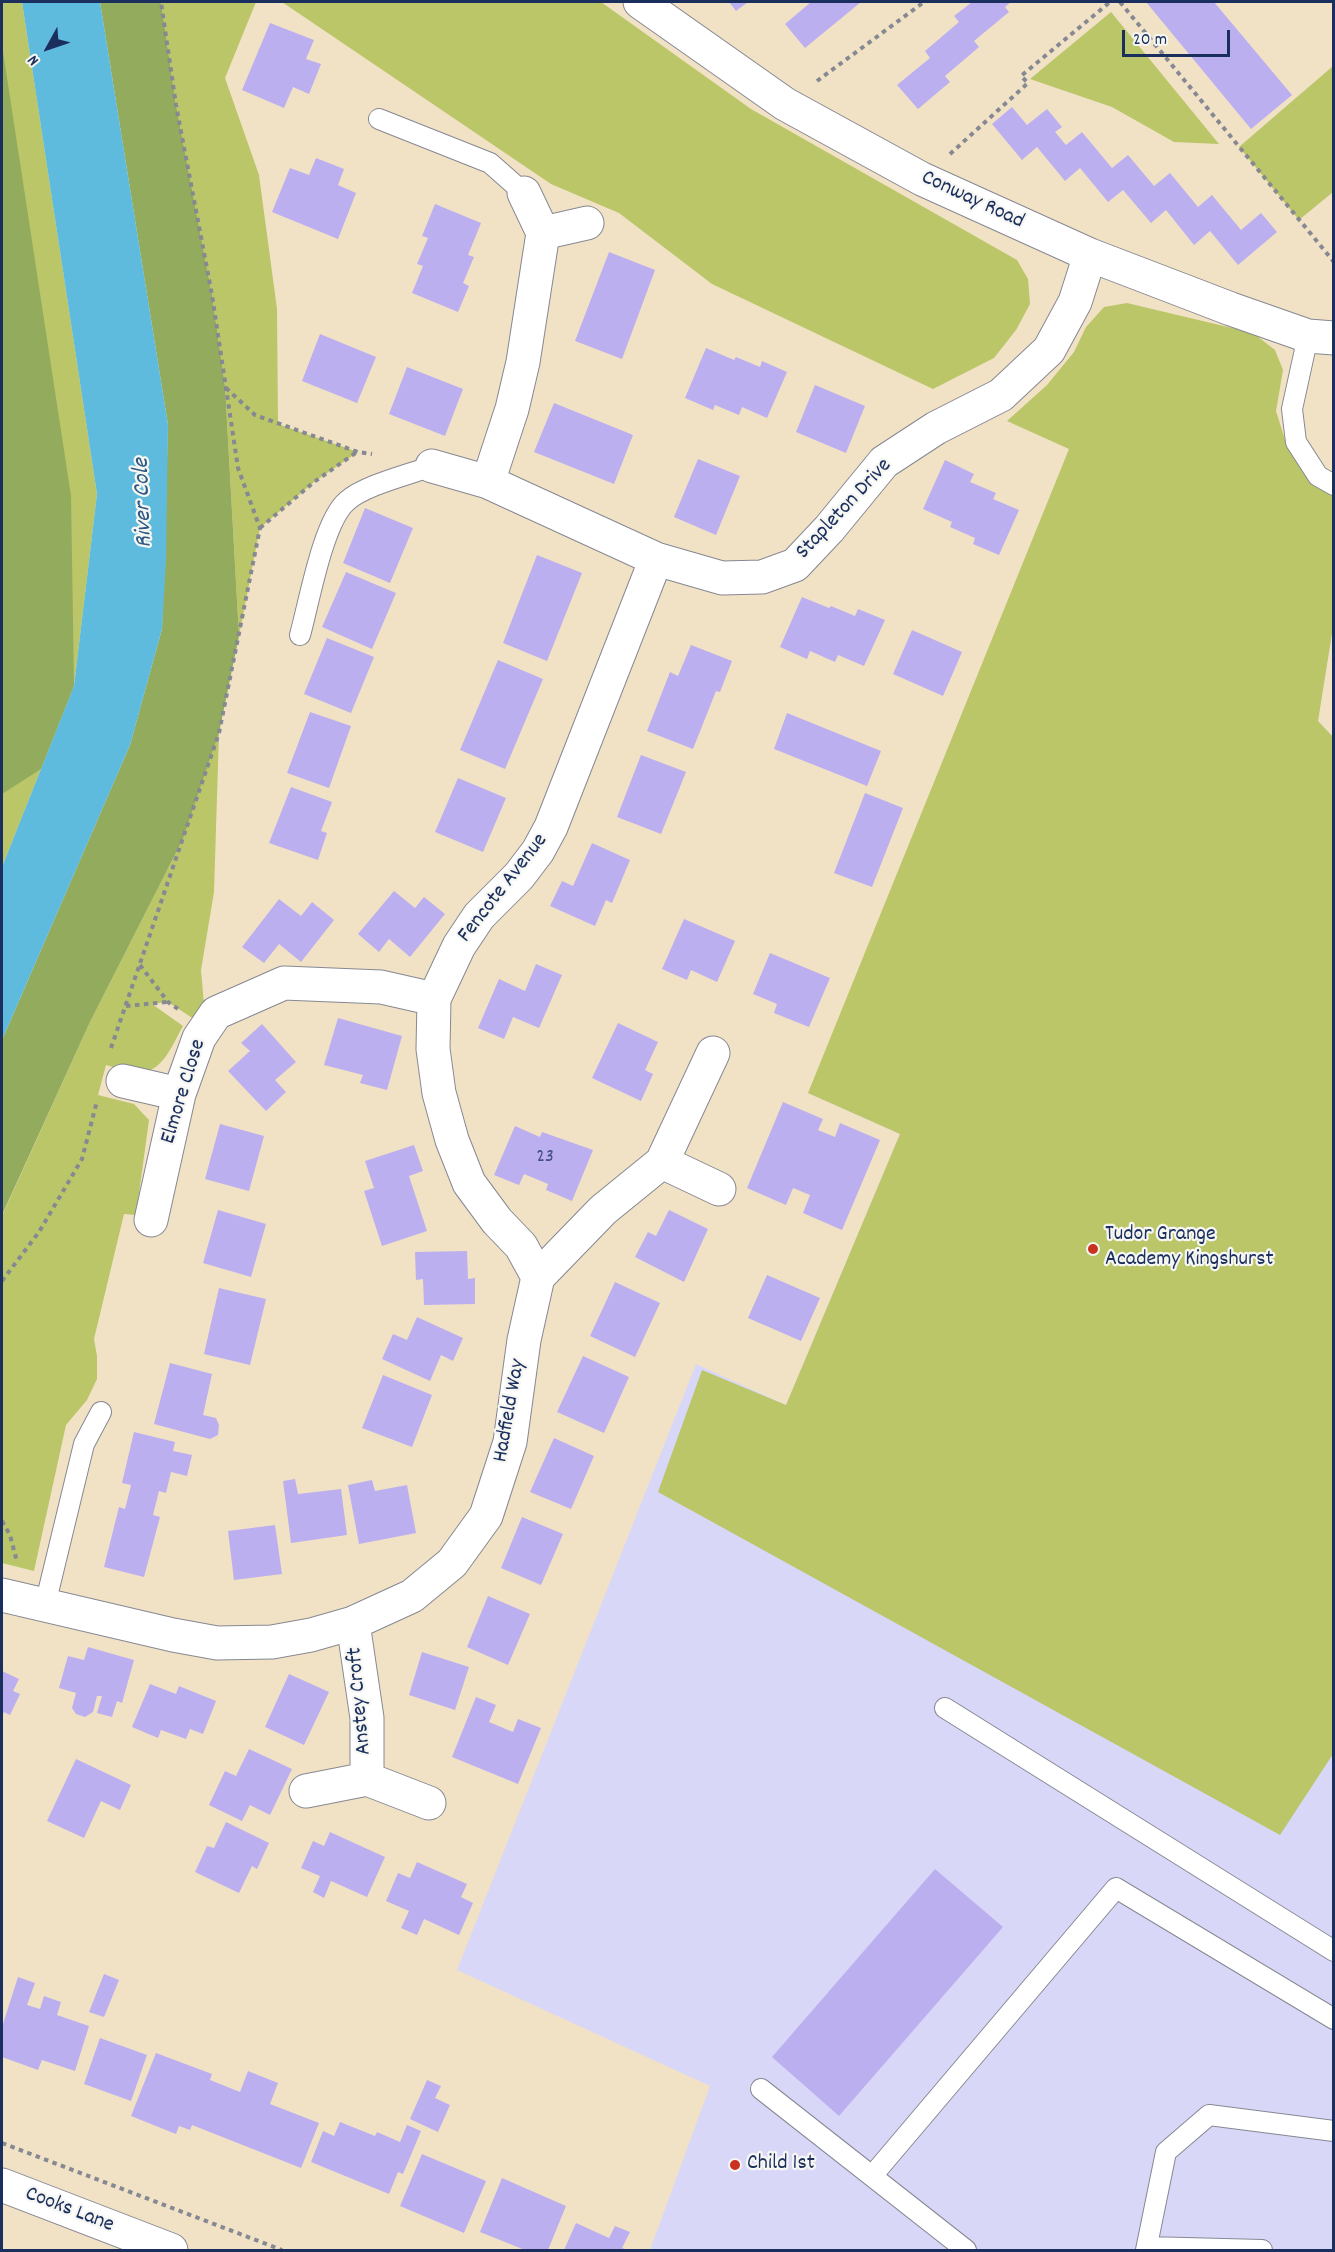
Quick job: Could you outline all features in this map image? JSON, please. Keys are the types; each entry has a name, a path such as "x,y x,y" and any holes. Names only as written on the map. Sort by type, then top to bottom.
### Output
{"street":[{"name":"Conway Road","path":"640,2 785,104 922,179 1090,255 1230,309 1321,337"},
{"path":"488,482 512,409 523,362 543,233 524,193"},
{"path":"543,233 587,223"},
{"name":"Stapleton Drive","path":"432,466 488,482 656,559 722,578 762,577 795,565 829,529 884,462 936,428 1001,395 1049,350 1075,302 1090,255"},
{"name":"Fencote Avenue","path":"538,1277 521,1246 496,1221 470,1183 452,1140 439,1093 434,1060 434,999 459,946 479,916 519,876 538,851 551,827 656,559"},
{"name":"Elmore Close","path":"151,1220 180,1094 199,1038 216,1013 284,983 381,987 434,999"},
{"path":"538,1277 603,1210 662,1162 713,1053"},
{"path":"110,1077 180,1094"},
{"path":"662,1162 719,1189"},
{"name":"Hadfield Way","path":"2,1595 217,1643 272,1642 311,1635 353,1623 412,1596 452,1563 486,1516 510,1442 524,1340 538,1277"},
{"name":"Anstey Croft","path":"353,1623 368,1718 367,1779"},
{"path":"306,1791 367,1779 429,1803"},
{"name":"Cooks Lane","path":"2,2185 171,2250"}],"lane":[{"path":"379,120 490,163 524,193"},
{"path":"1321,337 1292,409 1296,442 1318,476 1334,485"},
{"path":"300,635 327,533 346,501 362,492 432,466"},
{"path":"45,1605 84,1444 101,1412"},
{"path":"945,1708 1334,1952"},
{"path":"872,2176 1116,1888 1334,2019"},
{"path":"761,2089 966,2250"},
{"path":"1262,2250 1147,2249 1166,2152 1209,2115 1334,2131"}],"path":[{"path":"2,1281 39,1232 82,1159 110,1077 126,1006 139,964 219,733 260,528 238,468 212,295 176,105 161,2"},
{"path":"785,104 924,2"},
{"path":"922,179 1028,83 1021,76 1110,2"},
{"path":"1120,2 1334,262"},
{"path":"225,386 255,415 358,452 379,456"},
{"path":"260,528 314,482 358,452"},
{"path":"139,964 168,1002 206,1027"},
{"path":"126,1006 168,1002"},
{"path":"2,1521 10,1535 19,1566"},
{"path":"2,2143 282,2250"}],"shaded area":[{"name":"Tudor Grange Academy Kingshurst","path":"1333,627 1318,721 1334,738 1333,2250 650,2250 710,2086 457,1970 696,1364 786,1405 900,1134 808,1093"}],"green space":[{"path":"2,2 22,2 97,494 74,686 2,867"},
{"path":"100,2 161,2 176,105 212,295 225,386 239,636 219,733 183,839 90,1022 2,1215 2,1040 130,745 162,629 168,425"},
{"path":"161,2 256,2 225,78 259,175 277,309 278,424 358,452 314,482 260,528 239,636 225,386 212,295 176,105"},
{"path":"282,2 601,2 751,109 1017,260 1028,279 1030,304 1016,330 994,358 933,389 712,284 619,213 551,184"},
{"path":"1111,12 1219,144 1174,142 1112,107 1030,79"},
{"path":"2,45 71,496 74,686 41,769 2,794"},
{"path":"1333,66 1333,192 1299,220 1239,147"},
{"path":"1127,303 1253,333 1275,350 1283,370 1276,411 1286,443 1312,483 1333,492 1333,627 1318,721 1334,738 1333,1754 1280,1835 658,1492 702,1370 786,1405 900,1134 808,1093 1069,449 1007,421 1047,385 1074,352 1086,327 1104,307"},
{"path":"219,733 214,892 201,970 206,1027 168,1002 152,1004 183,1026 170,1051 159,1065 144,1072 134,1073 106,1065 98,1095 134,1104 149,1120 136,1215 124,1214 94,1339 97,1379 87,1400 66,1425 34,1571 2,1563 2,1216 90,1022 183,839"}],"water":[{"name":"River Cole","path":"22,2 100,2 168,425 166,559 162,629 130,745 2,1040 2,867 74,686 97,494"}],"building":[{"path":"729,2 748,2 736,11"},
{"path":"811,2 861,2 805,48 785,24"},
{"path":"972,2 1011,2 1005,7 1009,12 974,41 979,47 945,76 950,82 918,109 897,85 930,58 925,51 959,22 954,16"},
{"path":"1146,2 1214,2 1292,95 1251,129"},
{"path":"270,23 314,40 306,59 321,64 309,94 293,87 284,108 242,90"},
{"path":"1012,107 1027,125 1047,109 1062,127 1055,132 1066,145 1082,132 1112,168 1128,155 1154,186 1170,173 1198,207 1212,195 1241,230 1261,213 1277,232 1238,265 1210,231 1194,245 1166,210 1151,223 1123,190 1108,202 1080,168 1065,181 1037,147 1022,160 992,124"},
{"path":"316,158 344,169 338,185 356,193 338,239 272,212 290,168 309,175"},
{"path":"435,204 481,223 468,255 474,257 463,283 469,286 458,312 412,293 423,266 417,264 428,238 422,236"},
{"path":"609,252 655,270 622,359 575,341"},
{"path":"320,334 376,357 357,403 302,381"},
{"path":"706,348 734,360 736,357 760,367 762,361 787,372 767,418 742,407 739,415 715,405 713,410 685,398"},
{"path":"407,367 463,389 445,436 389,414"},
{"path":"815,385 865,406 846,453 796,432"},
{"path":"554,403 633,435 614,484 534,452"},
{"path":"698,459 740,476 716,535 674,517"},
{"path":"945,460 974,474 970,482 996,493 993,499 1019,510 999,555 973,544 975,538 950,527 952,522 923,509"},
{"path":"365,508 413,528 390,583 343,563"},
{"path":"537,555 582,573 547,661 503,643"},
{"path":"346,572 396,593 372,649 322,627"},
{"path":"802,597 855,616 858,609 885,620 864,666 838,655 835,662 810,651 807,659 780,647"},
{"path":"912,630 962,652 943,696 893,674"},
{"path":"327,638 374,657 351,713 304,694"},
{"path":"691,645 732,661 720,692 716,691 693,749 647,731 670,672 678,676"},
{"path":"498,660 543,679 505,769 460,750"},
{"path":"310,712 351,726 329,788 287,773"},
{"path":"787,713 881,751 867,786 774,749"},
{"path":"641,755 686,772 661,834 617,817"},
{"path":"458,778 506,798 483,852 435,832"},
{"path":"291,787 332,802 321,831 327,833 318,860 269,843"},
{"path":"865,793 903,808 872,887 834,873"},
{"path":"592,843 630,860 612,903 606,900 595,926 550,906 562,881 573,886"},
{"path":"394,891 415,908 424,897 445,914 410,957 389,939 379,952 358,934"},
{"path":"279,899 301,916 312,902 334,920 301,962 279,944 264,963 242,947"},
{"path":"684,919 735,941 717,982 691,970 687,980 662,969"},
{"path":"770,953 830,978 809,1027 774,1013 777,1004 753,994"},
{"path":"536,964 562,975 539,1028 513,1017 504,1039 478,1028 499,979 525,991"},
{"path":"338,1018 402,1036 387,1090 360,1083 363,1075 324,1065"},
{"path":"618,1023 658,1042 645,1070 653,1074 641,1101 592,1078"},
{"path":"262,1024 296,1062 275,1080 286,1092 266,1111 228,1071 250,1051 241,1043"},
{"path":"783,1102 823,1119 818,1130 835,1137 840,1123 880,1140 842,1230 803,1213 810,1195 793,1188 786,1205 747,1188"},
{"path":"220,1124 264,1136 249,1191 205,1179"},
{"path":"515,1126 540,1137 542,1132 593,1150 572,1201 546,1190 548,1184 524,1174 519,1185 494,1175"},
{"path":"414,1145 423,1171 409,1176 427,1231 382,1246 364,1191 374,1188 365,1161"},
{"path":"218,1210 266,1224 251,1277 203,1263"},
{"path":"669,1210 708,1229 684,1282 635,1257 648,1232 656,1236"},
{"path":"467,1251 468,1279 475,1278 475,1304 424,1305 423,1279 416,1280 415,1252"},
{"path":"767,1275 820,1298 801,1341 748,1318"},
{"path":"615,1282 660,1303 635,1357 590,1336"},
{"path":"219,1288 266,1299 250,1365 204,1354"},
{"path":"417,1317 463,1338 453,1361 441,1355 430,1381 382,1359 393,1334 407,1340"},
{"path":"583,1356 629,1377 604,1433 557,1412"},
{"path":"170,1363 212,1374 203,1415 216,1418 219,1425 218,1435 210,1439 154,1424"},
{"path":"383,1375 432,1395 412,1447 362,1428"},
{"path":"134,1432 175,1442 173,1451 192,1455 187,1476 171,1472 166,1493 159,1491 153,1515 160,1517 144,1577 104,1567 119,1507 125,1509 131,1485 122,1483"},
{"path":"554,1438 594,1456 571,1509 530,1492"},
{"path":"295,1479 298,1494 341,1489 347,1535 291,1543 283,1481"},
{"path":"372,1480 375,1491 407,1485 416,1533 359,1544 348,1485"},
{"path":"522,1517 563,1534 541,1585 501,1568"},
{"path":"275,1525 282,1574 234,1580 228,1531"},
{"path":"488,1596 530,1614 508,1665 467,1647"},
{"path":"88,1647 134,1660 122,1703 117,1701 112,1717 97,1713 102,1696 97,1696 93,1712 85,1717 76,1714 72,1708 76,1693 59,1688 68,1656 84,1660"},
{"path":"422,1652 469,1667 455,1710 409,1695"},
{"path":"2,1671 19,1679 13,1691 20,1694 10,1715 4,1712 2,1717"},
{"path":"289,1674 329,1692 304,1745 265,1727"},
{"path":"150,1684 176,1694 179,1686 216,1701 203,1734 190,1729 186,1739 161,1730 158,1738 132,1727"},
{"path":"476,1697 496,1705 489,1722 513,1732 518,1719 541,1728 518,1784 452,1757"},
{"path":"249,1749 292,1769 270,1815 250,1805 242,1821 209,1805 225,1771 236,1776"},
{"path":"76,1759 131,1785 120,1810 101,1801 84,1838 47,1821"},
{"path":"226,1822 269,1843 257,1869 252,1866 239,1893 195,1872 207,1846 214,1848"},
{"path":"330,1832 385,1857 367,1897 331,1881 324,1898 313,1892 320,1876 301,1868 313,1841 324,1846"},
{"path":"417,1862 467,1884 461,1897 473,1903 459,1935 424,1919 417,1935 401,1928 409,1911 386,1901 398,1873 410,1878"},
{"path":"935,1869 1003,1927 839,2116 772,2057"},
{"path":"104,1974 119,1980 104,2017 89,2012"},
{"path":"18,1977 35,1983 27,2005 40,2009 44,1996 61,2002 57,2015 89,2026 75,2071 42,2060 38,2070 2,2057 2,2027"},
{"path":"100,2038 147,2055 131,2101 84,2084"},
{"path":"156,2053 212,2074 210,2080 240,2092 248,2071 278,2083 270,2104 319,2123 301,2168 192,2125 190,2130 179,2126 176,2134 131,2116"},
{"path":"427,2080 441,2086 435,2098 450,2105 438,2132 410,2119"},
{"path":"340,2122 375,2136 377,2132 400,2142 407,2125 421,2131 403,2174 398,2172 389,2194 311,2162 323,2131 334,2136"},
{"path":"422,2154 486,2181 464,2233 400,2206"},
{"path":"502,2178 566,2206 548,2250 525,2250 480,2232"},
{"path":"576,2223 609,2238 615,2226 630,2232 622,2248 628,2250 564,2250"}],"place":[{"name":"Tudor Grange Academy Kingshurst","path":"1093,1249"},
{"name":"Child 1st","path":"735,2165"}]}
